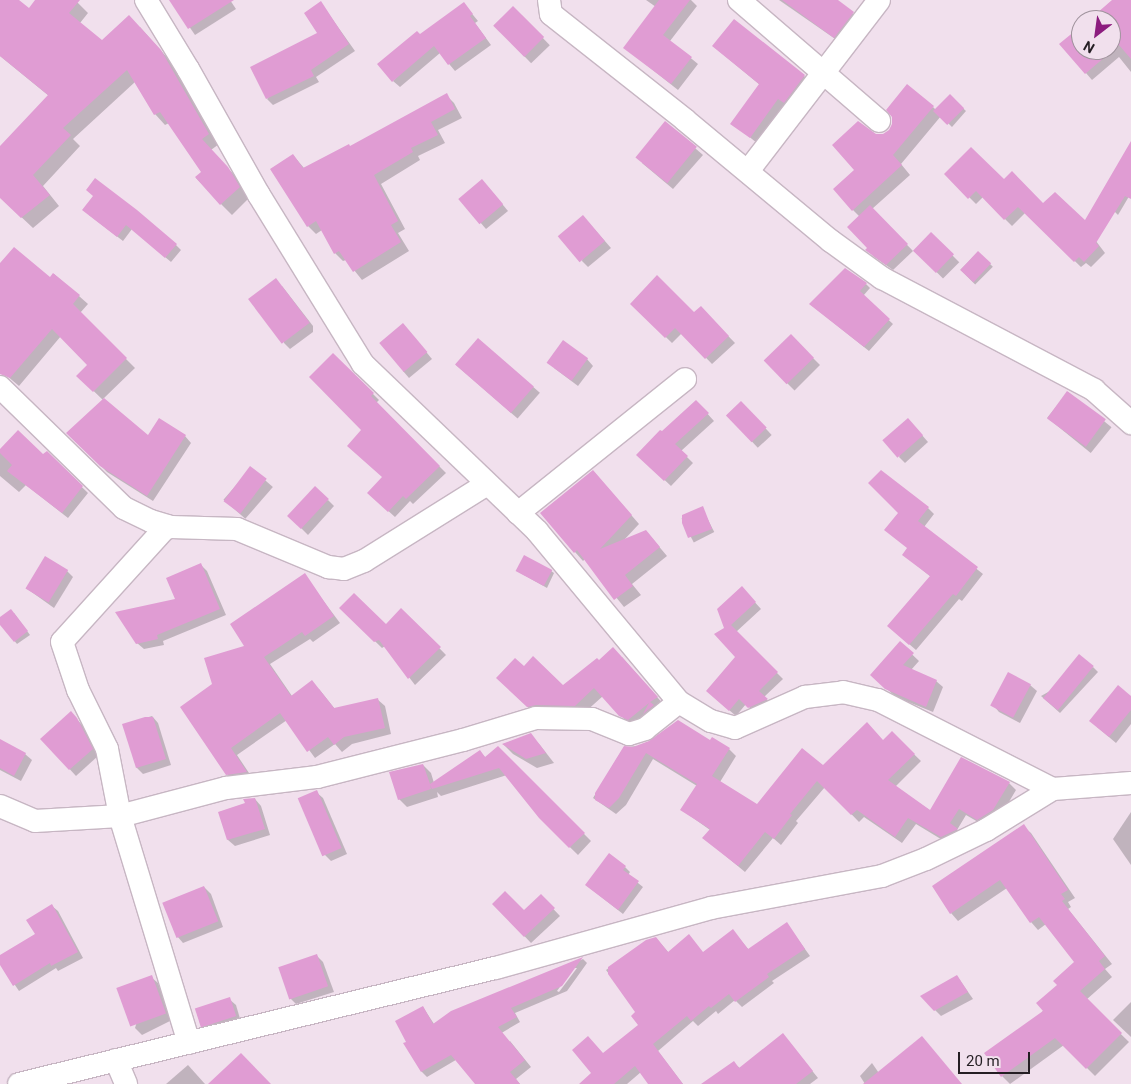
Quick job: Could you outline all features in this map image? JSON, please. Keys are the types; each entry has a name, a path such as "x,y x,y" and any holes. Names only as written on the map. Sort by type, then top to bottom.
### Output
{"street":[{"path":"146,0 188,69 259,195 363,364 537,531 679,702 711,721 735,728 805,697 843,692 878,700 1053,789"},
{"path":"739,0 879,121"},
{"path":"748,172 879,0"},
{"path":"546,5 831,241 882,278 1094,390 1131,422"},
{"path":"518,513 685,379"},
{"path":"0,387 124,508 168,526 237,529 328,567 344,569 364,561 487,484"},
{"path":"168,526 62,642 78,690 107,749 120,816 189,1043"},
{"path":"0,806 35,821 120,816 226,788 317,777 463,740 536,718 592,719 629,734 645,730 679,702"},
{"path":"19,1084 496,968 711,908 882,876 926,859 986,830 1053,789 1131,783"},
{"path":"116,1060 126,1084"}],"building":[{"path":"0,0 19,0 29,8 35,0 80,0 69,13 102,40 129,15 161,50 209,134 202,139 228,167 240,187 220,205 195,177 201,172 160,112 154,115 127,70 63,128 71,135 33,175 50,195 21,218 0,198 0,146 48,95 0,56"},
{"path":"169,0 234,0 188,29"},
{"path":"659,0 690,0 663,35 692,57 671,84 623,48"},
{"path":"782,0 838,0 854,12 834,38"},
{"path":"1112,0 1131,0 1131,59 1121,47 1121,10 1100,10"},
{"path":"321,1 349,44 311,70 314,76 266,99 250,67 317,33 304,13"},
{"path":"464,2 473,14 470,16 486,38 448,65 434,46 392,82 377,64 417,31 420,34"},
{"path":"513,6 544,37 524,57 493,26"},
{"path":"734,19 805,75 784,103 778,99 750,138 730,124 759,84 712,46"},
{"path":"1071,34 1071,58 1059,44"},
{"path":"1073,60 1101,60 1085,74"},
{"path":"907,84 934,106 893,155 902,165 852,211 833,189 854,170 832,145 858,121 876,134 883,134 889,130 892,124 892,117 886,110"},
{"path":"447,93 455,109 431,122 438,135 411,148 413,152 374,175 398,221 391,225 401,242 353,272 339,251 334,254 316,221 307,227 270,169 293,154 303,168 349,144 350,146"},
{"path":"950,94 964,108 947,125 933,111"},
{"path":"665,121 697,147 667,183 635,158"},
{"path":"1131,141 1131,199 1125,196 1096,243 1099,246 1084,262 1079,257 1074,262 1018,207 1004,220 976,191 968,199 944,174 971,147 1004,179 1012,171 1043,203 1055,192 1085,220"},
{"path":"95,178 177,244 165,258 126,225 117,237 82,210 93,196 86,190"},
{"path":"482,179 503,204 479,224 458,199"},
{"path":"870,205 908,244 886,265 865,250 867,248 847,227"},
{"path":"583,215 605,241 580,262 558,236"},
{"path":"931,232 954,254 936,273 913,251"},
{"path":"14,247 50,277 53,273 80,295 73,304 127,358 93,392 76,376 87,365 52,329 10,378 0,374 0,263"},
{"path":"978,251 991,263 973,282 960,270"},
{"path":"845,268 867,283 860,291 890,319 864,347 809,304"},
{"path":"657,275 694,312 701,306 729,336 705,359 675,328 665,338 630,304"},
{"path":"276,278 310,323 282,344 248,299"},
{"path":"403,323 427,352 404,372 379,343"},
{"path":"791,334 814,358 787,384 764,360"},
{"path":"478,338 534,387 511,413 455,364"},
{"path":"563,340 588,358 572,381 547,363"},
{"path":"333,353 374,393 371,396 440,466 406,499 403,496 388,512 367,493 382,477 347,446 361,430 309,377"},
{"path":"1067,391 1106,419 1086,447 1047,419"},
{"path":"104,398 148,435 159,418 186,435 147,496 100,466 66,433"},
{"path":"696,400 709,413 675,444 688,456 664,481 636,455 660,430 662,431"},
{"path":"741,401 767,428 752,442 726,416"},
{"path":"908,418 923,435 897,458 882,440"},
{"path":"18,430 43,454 47,451 83,486 62,513 7,471 12,465 0,453 0,449"},
{"path":"250,466 267,479 240,514 224,501"},
{"path":"593,470 632,515 600,549 646,530 660,547 625,575 633,586 614,600 577,550 574,553 540,513"},
{"path":"881,470 929,507 918,521 978,567 956,596 953,594 909,645 887,626 930,576 902,555 907,548 884,530 898,513 868,483"},
{"path":"315,486 329,499 301,529 287,516"},
{"path":"703,506 712,529 688,538 682,523 682,515"},
{"path":"524,555 552,570 544,586 516,571"},
{"path":"45,556 68,570 49,602 25,589"},
{"path":"201,563 220,609 157,635 158,639 136,644 115,612 175,599 166,578"},
{"path":"305,573 334,616 305,636 302,632 264,657 291,696 312,680 334,708 378,698 385,728 344,737 334,745 328,737 307,752 280,713 231,748 247,772 226,775 180,707 212,684 204,658 244,646 230,624"},
{"path":"742,586 756,602 731,625 778,672 759,691 768,699 748,708 739,699 729,711 706,691 735,657 714,634 724,628 717,609"},
{"path":"354,593 386,624 401,608 441,647 408,679 379,640 374,642 339,608"},
{"path":"11,609 28,631 14,642 0,625 0,617"},
{"path":"900,641 914,653 903,665 937,680 926,707 885,689 870,675"},
{"path":"613,647 658,697 650,702 654,705 643,714 649,703 628,720 619,716 594,688 575,706 536,705 527,707 496,678 515,658 524,666 533,656 563,685 597,658 599,660"},
{"path":"1079,654 1094,666 1058,710 1043,698"},
{"path":"1008,672 1031,684 1013,718 990,706"},
{"path":"1118,685 1131,696 1131,710 1109,737 1089,721"},
{"path":"71,711 77,718 93,749 69,770 40,739"},
{"path":"145,717 153,717 166,759 136,768 122,724"},
{"path":"678,720 710,740 712,737 730,748 712,776 757,804 802,748 823,765 867,722 883,740 892,731 915,754 888,780 930,810 961,757 1010,782 993,810 977,820 959,809 950,823 958,829 941,837 908,818 895,837 857,810 851,815 817,781 790,814 792,815 774,839 765,832 738,866 702,838 710,829 680,810 697,784 646,753 619,798 609,808 595,800 595,793 624,746 633,747 649,741"},
{"path":"531,733 546,753 526,759 502,744"},
{"path":"0,739 26,753 14,776 0,768"},
{"path":"498,746 585,833 569,848 539,818 499,768 432,789 430,785 431,789 398,800 389,772 423,764 430,784 480,750 485,757"},
{"path":"317,790 342,848 322,856 298,798"},
{"path":"255,798 265,829 227,840 218,812 245,803 243,799"},
{"path":"1024,824 1068,890 1061,894 1065,899 1062,901 1105,956 1099,961 1105,969 1080,991 1122,1033 1086,1069 1055,1038 1001,1077 984,1053 1043,1011 1036,1003 1057,985 1053,981 1074,962 1039,917 1030,923 1000,880 950,914 932,886"},
{"path":"609,853 626,866 623,870 639,881 618,910 585,885"},
{"path":"204,886 218,921 177,938 162,903"},
{"path":"505,891 524,910 541,894 555,908 524,937 492,904"},
{"path":"52,904 78,952 51,966 50,963 13,986 0,965 0,955 35,934 26,920"},
{"path":"787,922 805,949 767,974 769,977 735,1002 729,994 711,1008 709,1006 691,1021 687,1016 653,1044 683,1084 648,1084 635,1066 614,1084 579,1084 591,1073 572,1050 588,1036 603,1053 638,1025 631,1016 635,1012 608,974 608,967 646,940 656,937 668,952 689,934 703,952 733,929 748,949"},
{"path":"317,954 328,986 289,999 278,967"},
{"path":"583,957 562,986 511,1008 517,1017 498,1027 525,1060 510,1072 520,1084 475,1084 451,1055 421,1072 403,1043 406,1042 395,1021 423,1006 433,1024 451,1011"},
{"path":"152,975 166,1014 130,1027 116,988"},
{"path":"957,975 968,992 934,1011 920,996"},
{"path":"230,997 236,1016 201,1027 195,1008"},
{"path":"783,1033 813,1071 796,1084 701,1084 734,1061 739,1068"},
{"path":"922,1036 962,1084 863,1084"},
{"path":"241,1053 271,1084 208,1084"}]}
